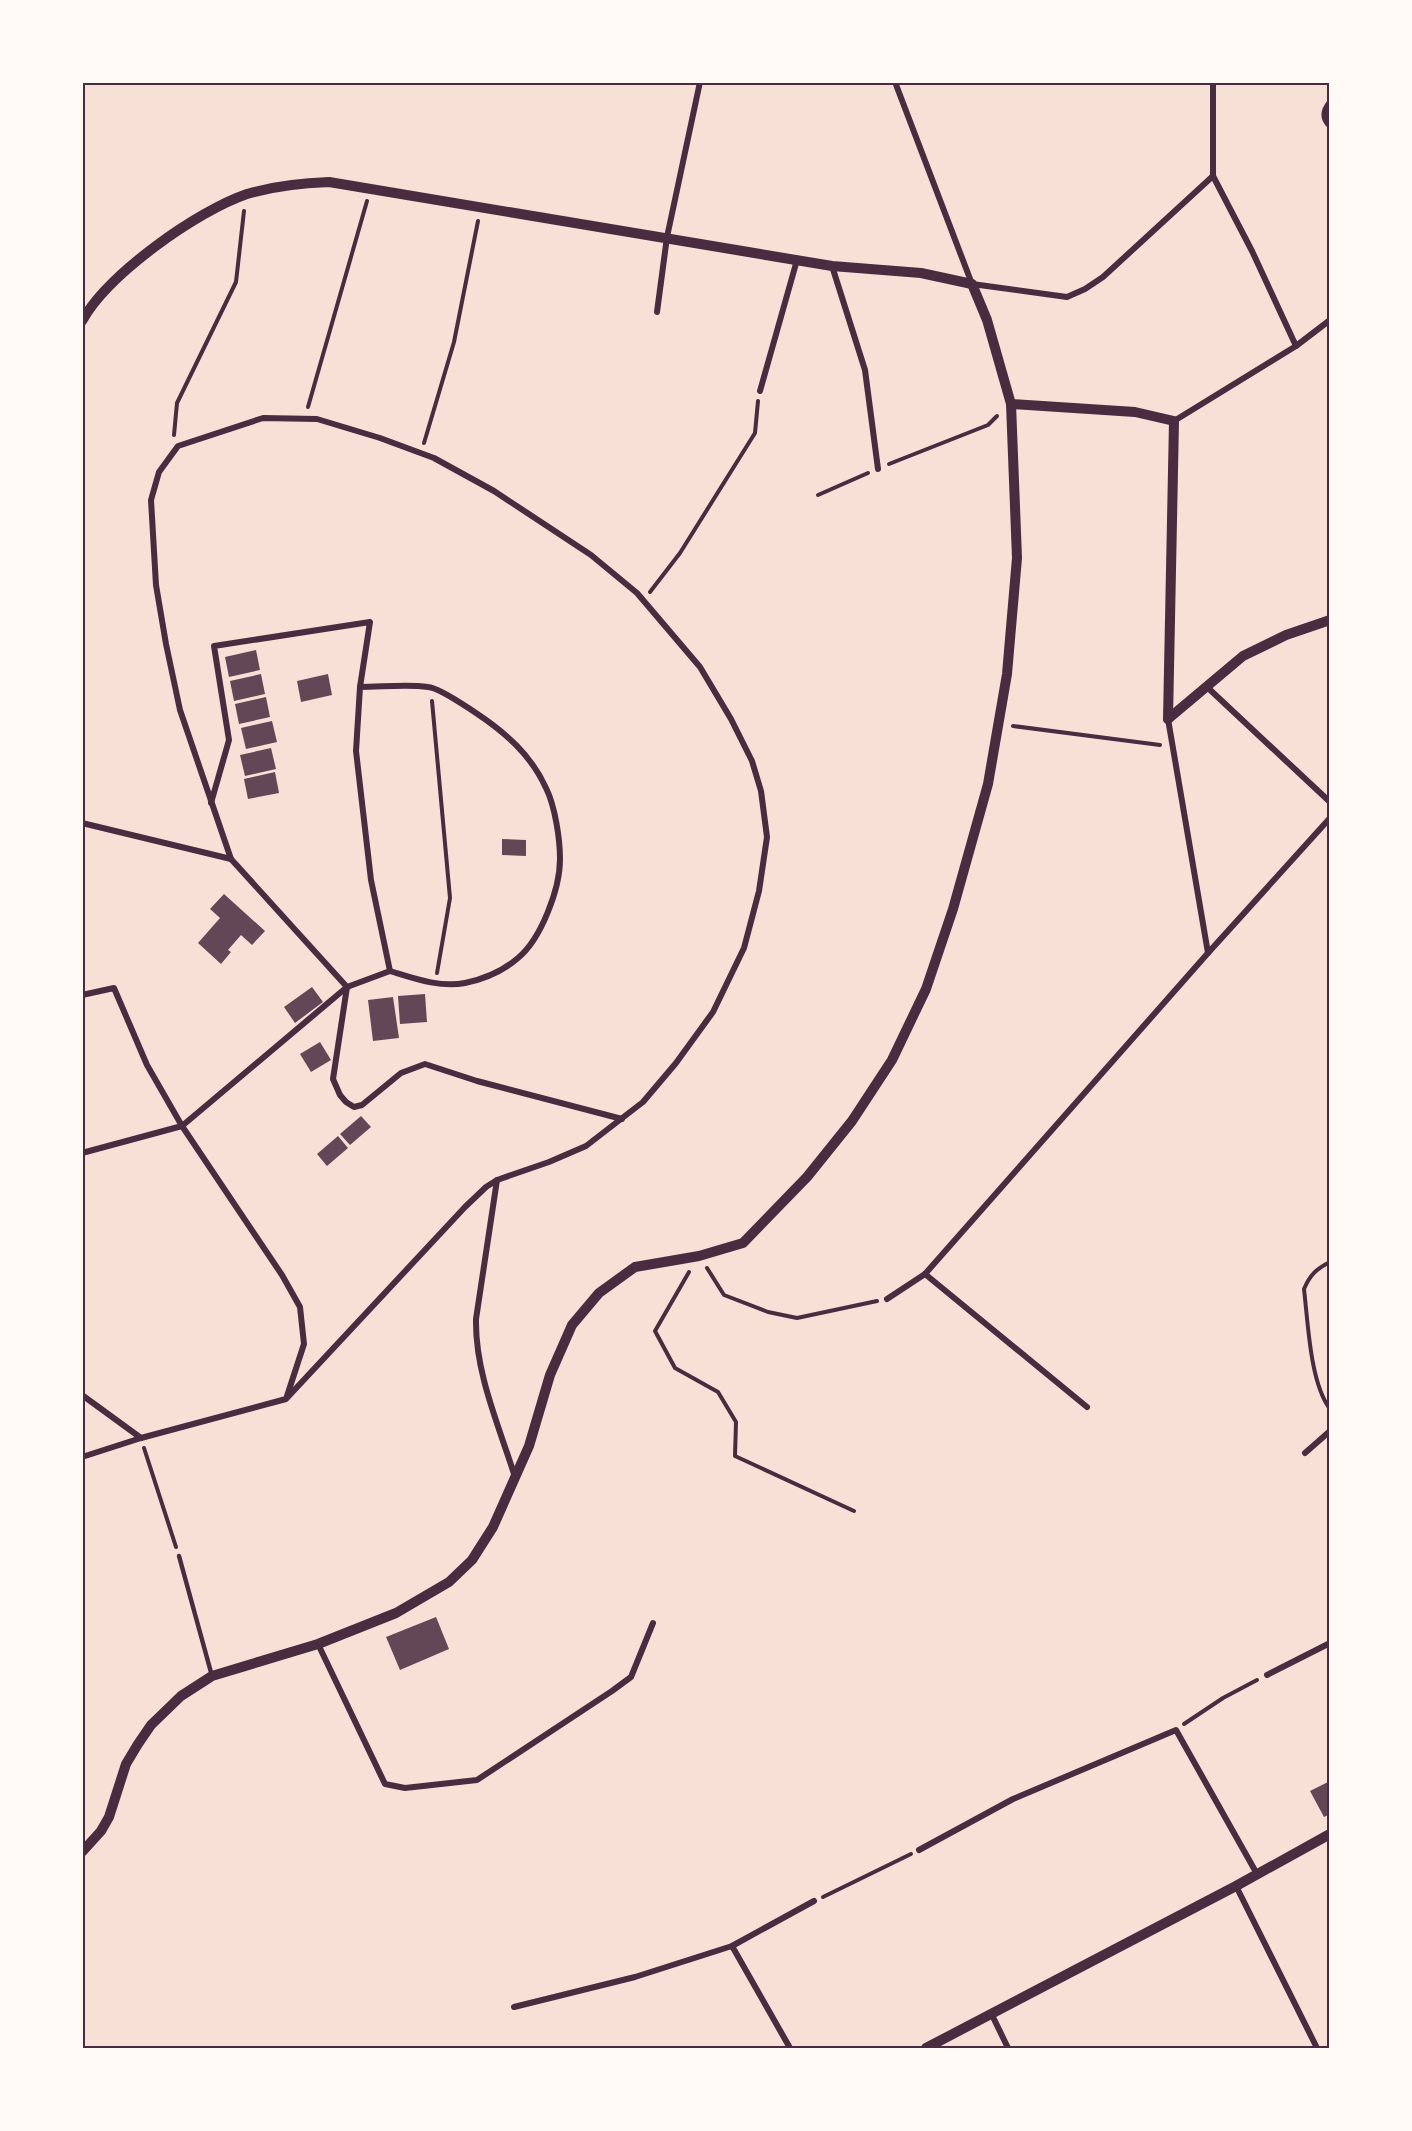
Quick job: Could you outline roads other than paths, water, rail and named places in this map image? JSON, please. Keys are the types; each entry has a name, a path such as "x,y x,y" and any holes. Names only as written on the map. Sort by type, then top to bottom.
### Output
{"street":[{"path":"657,312 667,237 700,82"},
{"path":"82,1852 101,1831 109,1817 126,1764 151,1725 181,1696 212,1676 318,1644 396,1613 450,1582 472,1560 494,1527 529,1446 550,1375 572,1324 599,1293 634,1267 699,1256 743,1243 807,1177 852,1121 892,1060 926,989 953,909 988,784 1007,674 1017,558 1011,404 987,320 895,82"},
{"path":"1214,82 1213,176 1252,251 1296,346"},
{"path":"1329,102 1324,109 1324,118 1329,126"},
{"path":"82,321 112,282 149,251 203,215 246,195 287,184 329,182 371,188 832,266 921,273 972,284 1067,297 1103,277 1213,176"},
{"path":"760,392 797,260"},
{"path":"832,266 865,370 878,469"},
{"path":"1011,404 1135,412 1174,421 1296,346 1329,320"},
{"path":"82,1457 141,1438 286,1399 486,1187 497,1180 586,1146 643,1102 676,1063 713,1012 744,948 759,891 767,837 762,791 752,761 731,719 700,667 644,600 591,555 484,485 434,458 380,438 317,419 263,418 178,446 159,472 151,500 156,585 180,710 231,860 347,987"},
{"path":"1174,421 1168,719 1208,952"},
{"path":"1168,719 1243,656 1286,635 1329,620"},
{"path":"211,804 229,740 214,646 370,622 360,687 356,751 371,880 390,970"},
{"path":"82,1153 183,1126 347,987 390,970 418,980 463,984 494,974 520,957 540,930 554,894 560,860 556,823 547,789 527,755 501,729 430,687 360,687"},
{"path":"1207,687 1329,802"},
{"path":"887,1299 925,1274 1329,818"},
{"path":"82,823 231,860"},
{"path":"347,987 333,1079 340,1095 354,1107 362,1105 401,1073 424,1064 477,1081 622,1119"},
{"path":"82,995 114,988 147,1065 183,1126 282,1275 300,1307 304,1344 286,1399"},
{"path":"497,1180 476,1319 476,1341 482,1371 515,1477"},
{"path":"925,1274 1088,1407"},
{"path":"82,1395 141,1438"},
{"path":"1305,1453 1329,1431"},
{"path":"318,1644 385,1784 405,1788 477,1780 612,1691 631,1677 653,1623"},
{"path":"1268,1675 1329,1643"},
{"path":"919,1850 1013,1799 1176,1730 1257,1874"},
{"path":"926,2049 1236,1886 1329,1834"},
{"path":"1236,1886 1317,2049"},
{"path":"514,2007 635,1977 732,1946 814,1901"},
{"path":"732,1946 790,2049"},
{"path":"992,2015 1008,2049"}],"lane":[{"path":"178,1556 212,1676"}]}
